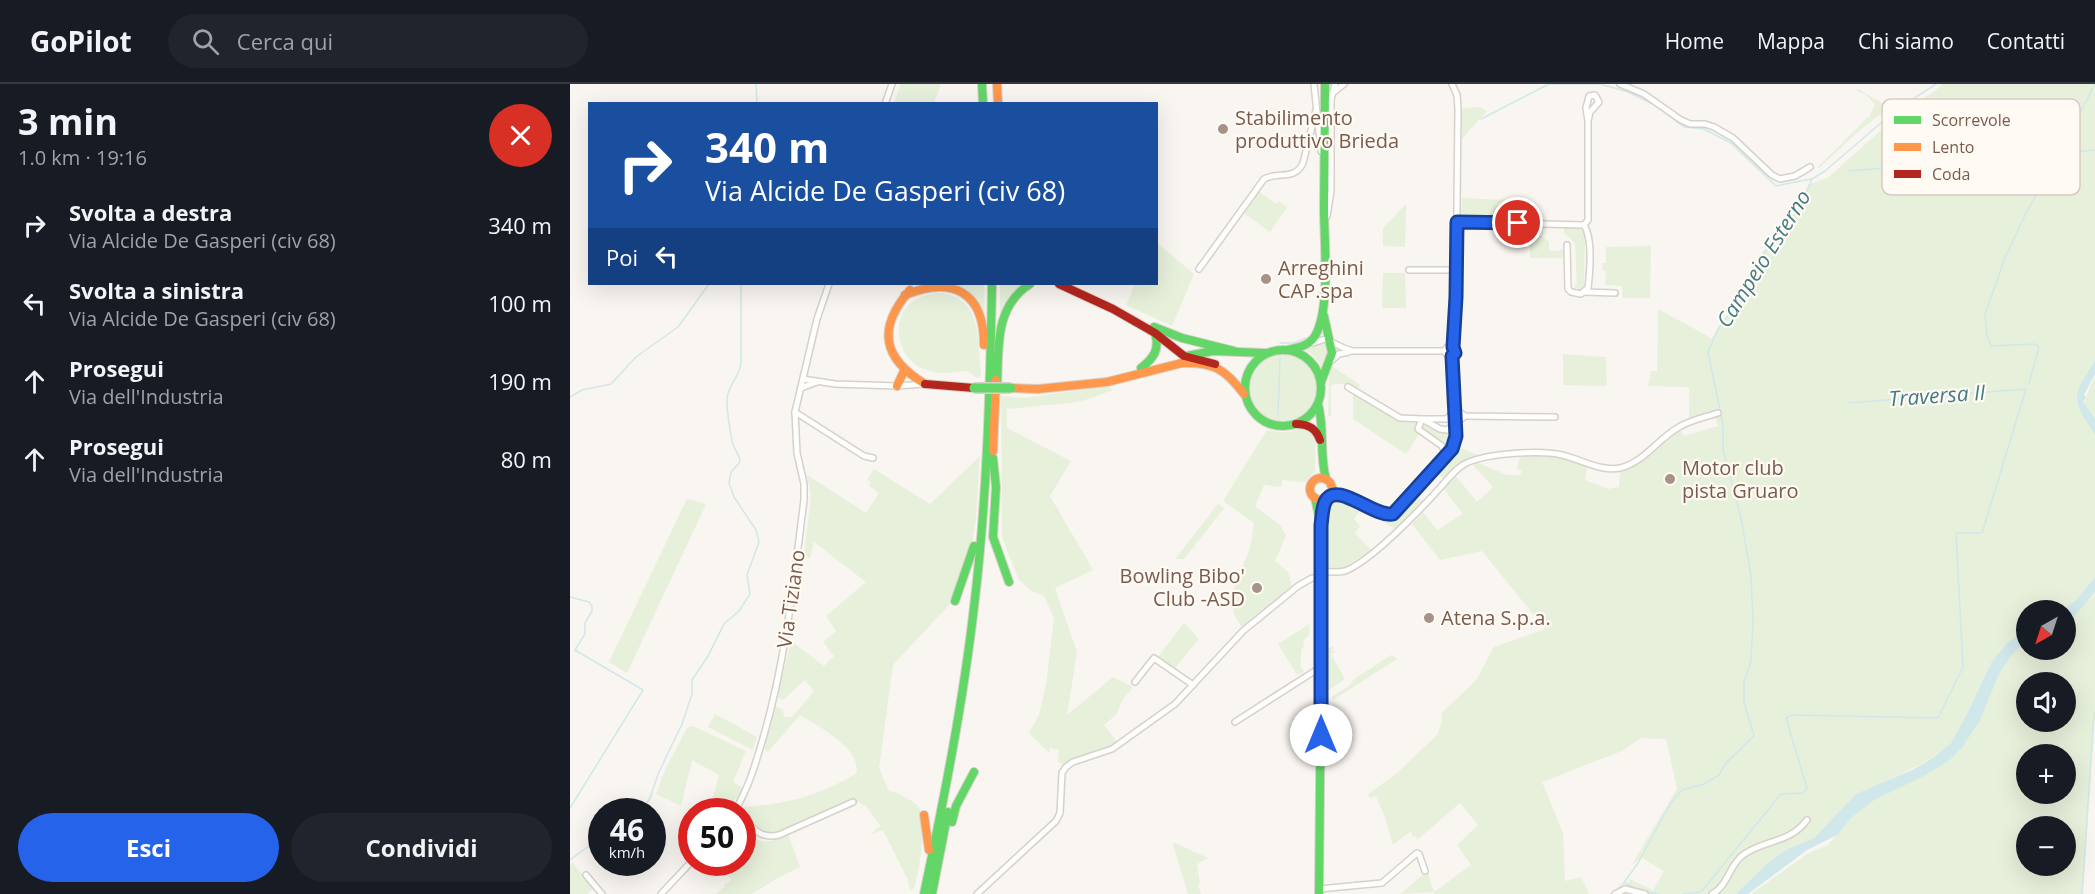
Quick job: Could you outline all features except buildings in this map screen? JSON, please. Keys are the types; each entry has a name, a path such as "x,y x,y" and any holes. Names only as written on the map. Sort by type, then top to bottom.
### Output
{"main road":[{"path":"982,84 983,102"},
{"path":"997,84 998,102"},
{"path":"1321,382 1332,353 1323,305 1324,84"},
{"path":"916,285 905,295 891,315 888,339 895,360 904,371 925,384 974,388 1038,389 1125,379 1182,363 1215,364"},
{"path":"992,285 993,458 996,487 993,537 1009,582"},
{"path":"923,894 948,778 969,641 992,399 998,285"},
{"path":"992,399 1004,315 1014,295 1029,285"},
{"path":"1061,285 1113,309 1155,333 1184,356 1215,364 1228,373 1259,419 1277,426 1306,424 1315,430 1321,444"},
{"path":"1078,285 1163,332 1234,351"},
{"path":"905,295 925,288 942,286 961,292 972,302 981,316 983,325 992,399"},
{"path":"1089,384 1184,356 1213,351 1266,353 1290,351 1308,344 1316,336 1323,305"},
{"path":"1141,368 1152,360 1156,353 1158,340 1155,333"},
{"path":"1290,351 1312,363 1321,382 1318,404 1309,416 1296,424"},
{"path":"1244,394 1248,372 1256,360 1266,353"},
{"path":"897,386 904,371"},
{"path":"1318,404 1323,425 1321,464 1326,479 1332,485 1321,525"},
{"path":"932,894 954,785 976,644 993,458"},
{"path":"1319,892 1321,525 1315,498 1310,488 1321,464"},
{"path":"1313,481 1326,479"},
{"path":"955,601 973,552 985,484"},
{"path":"1315,498 1322,500 1328,497"},
{"path":"937,871 956,806 974,772"},
{"path":"923,894 929,853 924,815"}],"street":[{"path":"886,102 892,84"},
{"path":"1314,84 1324,167"},
{"path":"1324,226 1331,191 1331,106 1335,84"},
{"path":"1334,92 1344,84"},
{"path":"1328,497 1343,495 1380,513 1393,514 1447,455 1455,441 1452,356 1455,353 1453,347 1458,109 1457,95 1452,84"},
{"path":"1620,84 1644,94 1681,120 1690,124 1705,124 1714,127 1733,138 1772,175 1780,179 1786,179 1810,167"},
{"path":"1199,269 1264,179 1273,175 1292,174 1298,171 1303,163 1316,110"},
{"path":"1584,225 1588,220 1588,121"},
{"path":"1306,149 1314,144 1320,146"},
{"path":"1457,222 1584,225"},
{"path":"1584,225 1590,240 1588,288 1584,292"},
{"path":"1567,245 1569,289 1576,294 1615,293"},
{"path":"1409,270 1456,270"},
{"name":"Via Tiziano","path":"742,798 758,756 783,663 804,500 804,484 797,453 795,412 817,319 829,285"},
{"path":"1290,351 1320,339 1353,351"},
{"path":"1329,363 1339,354 1353,351 1445,351 1448,347 1453,347"},
{"path":"1445,351 1448,356 1452,356"},
{"path":"803,379 817,382 897,386 925,384"},
{"path":"801,388 817,382"},
{"path":"1348,387 1400,418 1447,419 1455,409"},
{"path":"1455,409 1465,416"},
{"path":"795,412 864,456 873,458"},
{"path":"977,894 1056,821 1060,813 1062,773 1066,767 1073,762 1119,745 1175,704 1243,631 1284,596 1308,580 1321,574 1346,570 1368,556 1417,512 1464,464 1486,456 1541,452 1561,455 1600,467 1619,468 1635,461 1681,426 1718,413"},
{"path":"1422,419 1444,430 1449,429 1465,416 1555,417"},
{"path":"1422,419 1418,425 1419,431 1444,449 1445,453 1441,461"},
{"path":"1135,682 1154,658 1193,684"},
{"path":"1235,722 1322,667"},
{"path":"756,830 763,836 779,835 853,802"},
{"path":"1712,894 1718,891 1740,857 1746,852 1790,836 1797,832 1807,820"},
{"path":"1319,892 1382,883 1417,853 1425,871"},
{"path":"586,875 602,894"},
{"path":"661,894 678,876"},
{"path":"1616,894 1625,889 1645,894"}],"green space":[{"path":"901,84 941,84 934,102 894,102"},
{"path":"1942,84 2095,84 2095,360 2081,384 2078,403 2080,411 2095,376 2095,577 2076,600 2016,600 2016,636 2006,644 1992,661 1951,743 1933,758 1854,797 1886,793 1926,775 1941,765 1992,676 2016,648 2016,660 2076,660 2076,613 2095,594 2095,718 2083,894 1751,894 1807,854 1828,845 1835,837 1836,816 1814,838 1788,849 1736,894 1630,894 1623,892 1630,879 1653,890 1664,871 1642,858 1632,864 1677,789 1666,739 1641,738 1622,751 1542,782 1563,833 1565,881 1581,877 1589,894 1434,894 1471,865 1457,845 1478,825 1460,803 1417,840 1411,831 1393,845 1376,796 1370,798 1368,794 1396,774 1437,735 1442,722 1441,714 1477,679 1494,647 1545,629 1482,551 1440,560 1412,524 1423,512 1437,530 1463,514 1444,489 1455,475 1477,502 1493,487 1471,463 1476,462 1507,475 1520,475 1522,471 1517,469 1520,456 1562,458 1587,465 1585,480 1608,489 1619,487 1620,471 1629,468 1680,429 1684,436 1718,426 1715,416 1717,410 1689,418 1689,387 1648,386 1651,371 1657,371 1658,309 1711,339 1738,299 1757,260 1799,207 1808,185 1829,177 1882,129 1882,195 2080,195 2080,99 1922,99"},
{"path":"1858,89 1882,103 1882,113 1819,168 1869,117 1875,104 1865,94 1856,91"},
{"path":"1480,107 1487,111 1462,139 1461,109"},
{"path":"1258,191 1276,204 1279,201 1287,207 1270,232 1242,212"},
{"path":"1462,198 1505,200 1504,218 1467,218 1461,212"},
{"path":"1406,204 1405,247 1383,246 1383,228"},
{"path":"1530,227 1549,242 1549,251 1563,250 1563,258 1530,258"},
{"path":"1564,227 1579,228 1584,232 1584,286 1580,290 1574,284 1577,285 1575,243 1564,233"},
{"path":"1158,244 1194,274 1172,326 1126,305 1135,285 1158,285"},
{"path":"1651,246 1650,298 1622,298 1622,286 1605,285 1606,271 1603,271 1602,263 1606,263 1606,247"},
{"path":"1383,273 1405,273 1406,308 1382,308"},
{"path":"984,285 985,314 970,297 921,286"},
{"path":"1000,285 1024,285 1000,313"},
{"path":"939,293 953,296 964,302 971,311 978,333 980,377 977,378 968,371 945,373 922,368 913,363 902,347 899,327 905,309 918,298"},
{"path":"1319,341 1324,341 1330,347 1323,369 1315,357 1305,350"},
{"path":"1283,354 1296,356 1307,364 1315,375 1317,388 1315,401 1307,412 1296,420 1283,422 1270,420 1259,412 1251,401 1249,388 1251,375 1259,364 1270,356"},
{"path":"1563,354 1606,357 1607,386 1563,385"},
{"path":"1332,366 1360,385 1358,388 1344,384 1331,385 1331,416 1328,416 1329,374"},
{"path":"1108,386 1113,390 1085,400 1007,409 1007,428 1071,461 1050,496 1093,570 1055,588 1077,652 1067,715 1113,677 1133,687 1122,701 1116,715 1104,725 1117,742 1105,750 1063,764 1058,762 1059,750 1050,748 1049,753 1029,733 1039,715 1046,685 1054,618 1044,596 1030,590 1019,580 1002,537 1001,396 1025,398"},
{"path":"1356,392 1401,422 1416,423 1419,434 1406,454 1353,419 1353,393"},
{"path":"1426,423 1446,432 1453,429 1452,441 1446,451 1444,442 1421,428 1422,424"},
{"path":"1308,428 1316,437 1315,471 1305,482 1282,480 1281,487 1264,485 1255,506 1280,525 1286,536 1275,561 1288,572 1292,586 1242,627 1236,617 1232,599 1250,548 1254,523 1223,501 1267,430 1289,432"},
{"path":"1458,444 1458,447 1478,455 1456,468 1445,479 1438,475 1418,497 1424,502 1396,530 1362,508 1354,519 1360,526 1355,533 1371,550 1343,568 1325,568 1324,522 1330,500 1349,499 1376,513 1385,516 1393,515 1403,510 1446,462"},
{"path":"980,456 976,519 971,549 951,603 893,665 879,768 889,791 912,801 921,813 920,859 914,889 910,890 907,878 883,830 871,834 881,827 867,807 855,798 783,831 776,832 765,832 756,827 756,806 801,798 829,788 857,773 854,758 850,752 830,734 800,715 768,752 764,748 775,706 783,710 784,717 792,717 814,691 805,680 783,700 777,697 791,641 824,666 834,656 823,642 836,631 826,616 866,582 814,542 810,559 804,555 811,496 807,475 866,513 879,493 869,486 871,482 867,480 874,469 930,504"},
{"path":"687,499 706,504 627,673 609,662"},
{"path":"1218,504 1224,508 1184,559 1175,559"},
{"path":"1184,623 1199,639 1175,668 1158,657"},
{"path":"1310,624 1309,635 1303,641 1304,647 1301,650 1301,667 1304,672 1297,675 1278,644"},
{"path":"1335,646 1332,648 1333,651 1337,651 1331,654 1345,679 1326,692 1326,648"},
{"path":"1391,655 1397,659 1333,700 1331,697"},
{"path":"715,714 757,737 753,750 708,727"},
{"path":"693,726 746,751 733,782 743,788 736,798 713,798 719,775 692,760 683,798 678,798 678,805 656,794 665,770 687,728"},
{"path":"788,834 800,867 752,894 716,894 725,886 723,885 732,880 728,876 756,876 756,838 767,842"},
{"path":"1173,844 1208,858 1197,864 1201,894 1188,894"},
{"path":"572,862 594,888 587,894 570,894"},
{"path":"1427,871 1434,892 1401,894"}],"water":[{"path":"2095,360 2095,374 2084,395 2086,397 2083,402 2095,419 2095,434 2081,412 2077,397 2078,390"},
{"path":"2095,577 2095,592 2076,614 2076,600"},
{"path":"2016,636 2016,651 1999,674 1980,720 1963,746 1950,760 1926,775 1874,800 1851,818 1837,835 1807,850 1748,894 1736,894 1768,863 1788,849 1814,838 1856,794 1912,770 1933,758 1951,743 1992,661 2006,644"}],"waterway":[{"path":"756,84 757,102"},
{"path":"1481,119 1549,84 1600,84 1628,92 1655,105 1684,127 1704,129 1731,143 1776,186 1811,179"},
{"name":"Campeio Esterno","path":"1913,99 1936,84"},
{"path":"2080,113 2095,84"},
{"name":"Campeio Esterno","path":"1612,894 1623,884 1638,863 1670,804 1682,790 1704,784 1719,775 1726,763 1754,736 1744,702 1744,682 1751,661 1753,621 1751,576 1741,518 1723,450 1723,425 1708,352 1718,329 1742,297 1759,261 1799,209 1812,179 1825,171 1882,122"},
{"path":"2080,151 2095,150"},
{"path":"1848,171 1882,168"},
{"path":"2029,383 2039,347 2035,344 1991,346 1987,336 1985,314 2005,258 2036,195"},
{"path":"570,397 582,390 611,384 636,357 678,327 708,285"},
{"path":"650,798 658,774 682,724 692,694 692,680 708,656 724,624 739,611 750,594 747,575 759,542 756,530 734,497 729,483 731,472 740,462 732,441 727,402 728,393 741,364 741,285"},
{"path":"1280,343 1294,343 1306,338"},
{"path":"1278,415 1280,358"},
{"name":"Traversa II","path":"1683,894 1701,892 1781,794 1803,793 1807,788 1786,718 1792,715 1938,718 1963,667 1956,533 1982,533 2026,389 1849,403"},
{"path":"570,597 589,602 592,606 592,611 585,623 585,634 575,650 643,690 570,808"},
{"path":"2082,894 2094,712"},
{"path":"570,860 588,847"},
{"path":"1625,883 1639,890"},
{"path":"1647,892 1659,894"}],"traffic: fast":[{"path":"982,84 983,102"},
{"path":"1287,350 1310,342 1320,324 1323,309 1326,274 1325,84"},
{"path":"924,894 952,751 974,607 985,486 992,285"},
{"path":"997,386 999,343 1004,316 1018,293 1029,285"},
{"path":"1321,382 1332,353 1324,316"},
{"path":"1154,327 1182,338 1234,351"},
{"path":"1141,368 1155,353 1157,344 1155,333"},
{"path":"1276,350 1290,350 1304,356 1315,367 1321,381 1321,388 1318,403 1310,415 1290,426 1276,426 1262,420 1251,409 1245,395 1245,381 1251,367 1262,356 1276,350"},
{"path":"1187,356 1213,351 1265,353"},
{"path":"974,388 1011,388"},
{"path":"1318,404 1326,479"},
{"path":"993,458 996,487 993,537 1009,582"},
{"path":"1315,498 1321,525 1322,571 1319,894"},
{"path":"955,601 974,546"},
{"path":"952,822 956,806 974,772"},
{"path":"932,894 948,812"}],"traffic: slow":[{"path":"997,84 998,102"},
{"path":"905,295 937,287 951,288 962,293 971,300 978,312 983,327 984,345"},
{"path":"910,290 892,317 889,342 900,364 925,384"},
{"path":"1011,388 1038,389 1107,382 1182,363 1193,363 1218,369 1231,378 1244,394"},
{"path":"897,386 904,371"},
{"path":"993,451 996,380"},
{"path":"1321,478 1329,481 1332,489 1329,497 1321,500 1313,497 1310,489 1313,481 1321,478"},
{"path":"924,815 929,850"}],"traffic: jam":[{"path":"1061,285 1113,309 1155,333 1184,356 1215,364"},
{"path":"925,384 974,388"},
{"path":"1296,424 1311,427 1320,440"}],"place":[{"name":"Stabilimento produttivo Brieda","path":"1223,129"},
{"name":"Arreghini CAP.spa","path":"1266,279"},
{"name":"Motor club pista Gruaro","path":"1670,479"},
{"name":"Bowling Bibo' Club -ASD","path":"1257,588"},
{"name":"Atena S.p.a.","path":"1429,618"}],"route":[{"path":"1321,735 1321,525 1327,499 1339,494 1385,515 1393,514 1452,449 1456,436 1452,356 1455,354 1453,347 1457,222 1518,223"}]}
